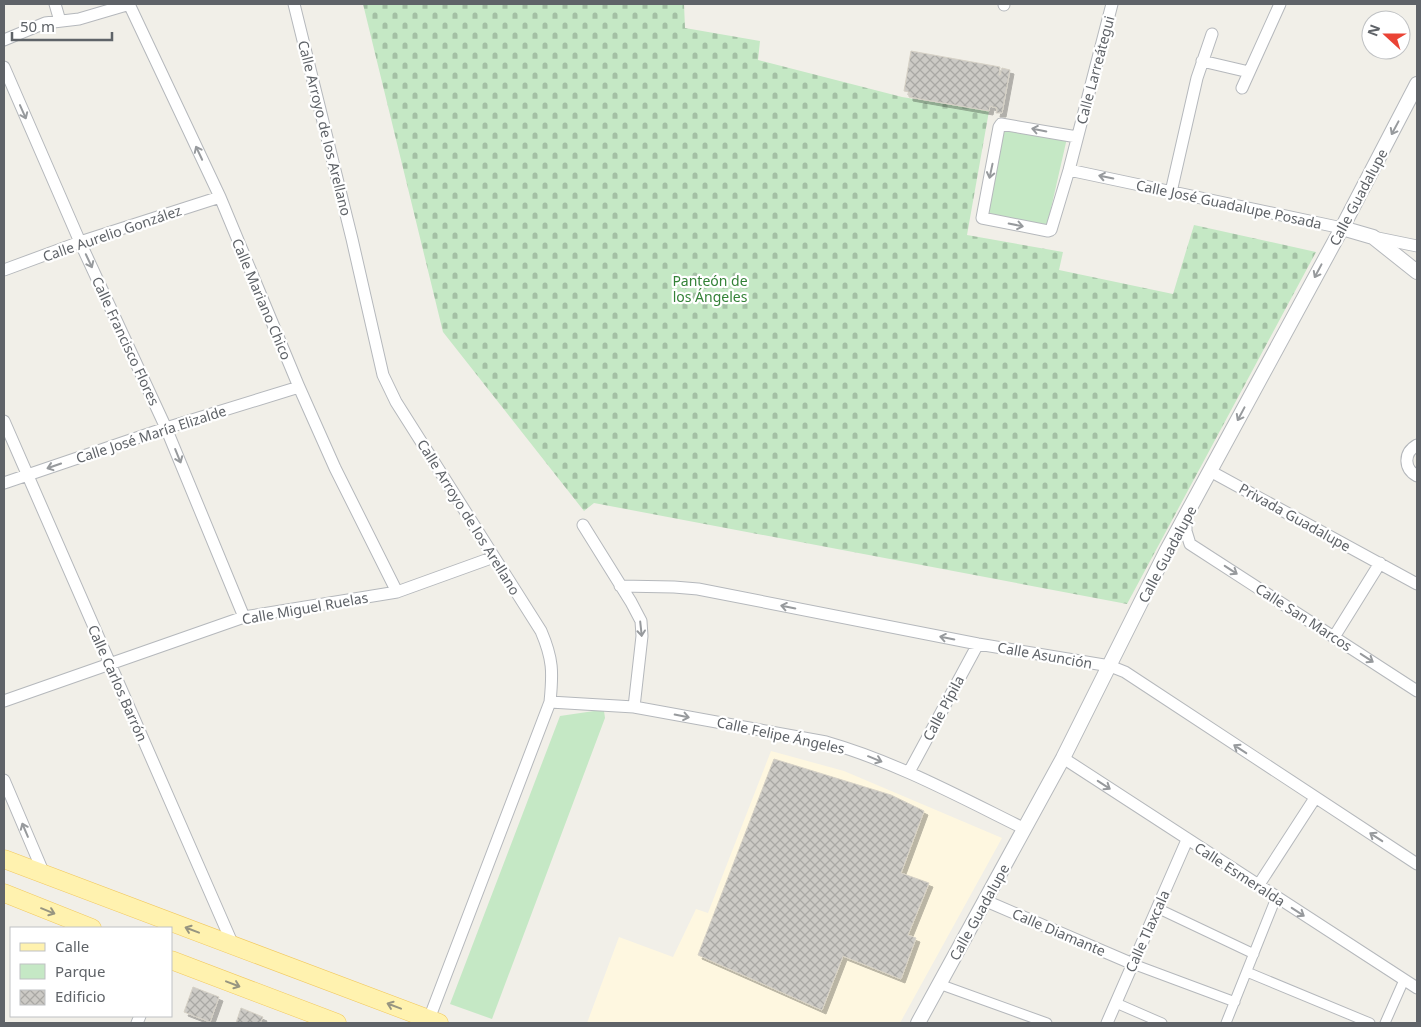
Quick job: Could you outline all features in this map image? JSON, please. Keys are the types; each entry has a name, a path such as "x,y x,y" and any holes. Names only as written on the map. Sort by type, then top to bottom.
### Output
{"main road":[{"path":"4,859 434,1021"},
{"path":"4,893 89,927"},
{"path":"172,960 338,1023"}],"street":[{"path":"55,4 60,21"},
{"path":"4,40 45,23 79,19 129,4"},
{"name":"Calle Mariano Chico","path":"129,4 220,197 335,468 397,592"},
{"name":"Calle Arroyo de los Arellano","path":"294,4 352,239 383,375 396,402 541,631 549,650 552,682 550,702 434,1021"},
{"name":"Calle Larreátegui","path":"1077,137 1001,124 982,218 1051,230 1069,170 1112,4"},
{"path":"1242,88 1280,4"},
{"path":"1171,192 1197,78 1212,34"},
{"path":"1202,61 1249,72"},
{"name":"Calle Francisco Flores","path":"4,67 80,242 166,428 244,617"},
{"name":"Calle Guadalupe","path":"918,1023 1063,758 1167,550 1342,228 1417,84"},
{"name":"Calle José Guadalupe Posada","path":"1069,170 1342,228 1373,237 1417,246"},
{"name":"Calle Aurelio González","path":"4,270 80,242 220,197"},
{"path":"1373,237 1417,272"},
{"name":"Calle José María Elizalde","path":"4,483 166,428 299,387"},
{"name":"Calle Carlos Barrón","path":"4,421 233,945"},
{"path":"1417,445 1410,451 1406,462 1410,472 1417,476"},
{"name":"Privada Guadalupe","path":"1210,471 1417,584"},
{"path":"1167,550 1183,544 1190,544 1186,531 1186,518"},
{"path":"583,525 641,621 642,636 634,707"},
{"name":"Calle San Marcos","path":"1190,544 1417,691"},
{"name":"Calle Miguel Ruelas","path":"4,701 244,617 397,592 494,557"},
{"path":"1334,637 1380,563"},
{"name":"Calle Asunción","path":"620,586 698,589 978,644 1110,666 1125,672 1417,864"},
{"name":"Calle Pípila","path":"909,772 978,644"},
{"name":"Calle Felipe Ángeles","path":"550,702 634,707 826,742 850,749 909,772 1025,829"},
{"name":"Calle Esmeralda","path":"1063,758 1417,988"},
{"path":"4,780 44,874"},
{"path":"1258,886 1316,798"},
{"name":"Calle Tlaxcala","path":"1107,1023 1187,840"},
{"path":"1228,1023 1276,898"},
{"name":"Calle Diamante","path":"986,901 1133,964"},
{"path":"1157,908 1254,954"},
{"path":"1133,964 1235,1002"},
{"path":"1247,972 1370,1023"},
{"path":"1384,1023 1404,980"},
{"path":"939,984 1047,1023"},
{"path":"1116,1003 1162,1023"}],"shaded area":[{"path":"771,751 844,771 1002,838 900,1023 587,1023 619,937 673,957 696,909 708,913"}],"green space":[{"name":"Panteón de los Ángeles","path":"363,4 684,4 685,28 760,41 758,60 902,97 989,111 967,235 1063,252 1059,270 1173,294 1194,225 1316,252 1127,604 594,503 584,511 443,332"},
{"path":"1004,127 1067,138 1047,226 985,215"},
{"path":"604,711 605,718 492,1019 450,1004 560,716"}],"building":[{"path":"911,51 1000,67 999,75 1002,68 1010,70 1002,113 996,113 997,108 990,106 989,111 909,97 909,92 904,91"},
{"path":"774,759 891,795 924,811 901,873 929,883 908,935 916,938 901,979 843,956 822,1010 698,955"},
{"path":"193,987 219,997 210,1022 184,1012"},
{"path":"241,1008 263,1017 260,1023 236,1023"}]}
